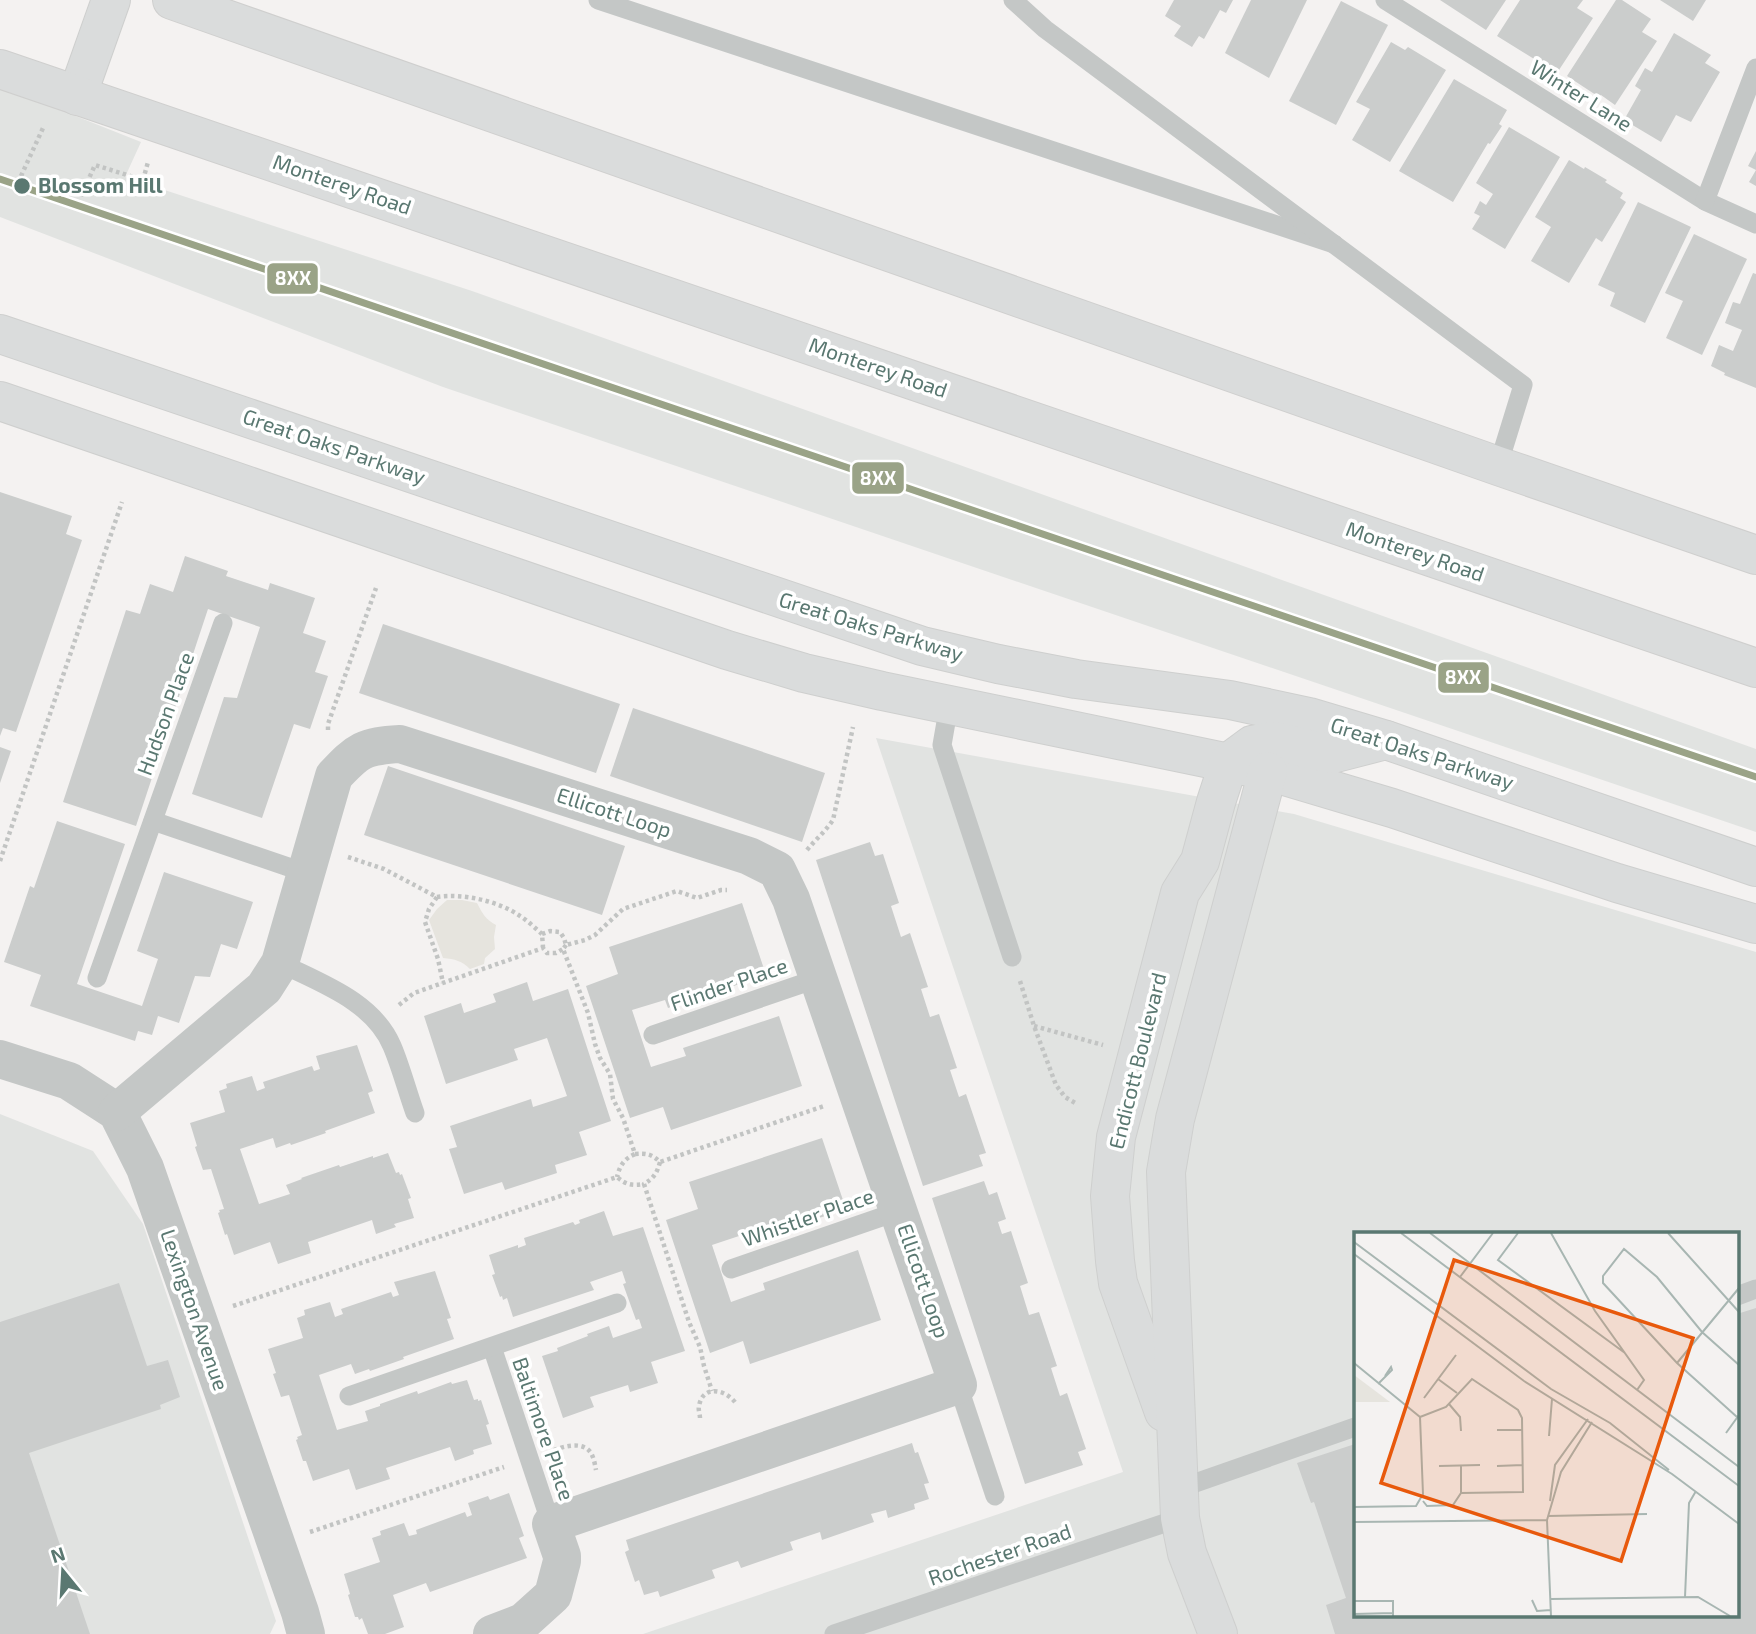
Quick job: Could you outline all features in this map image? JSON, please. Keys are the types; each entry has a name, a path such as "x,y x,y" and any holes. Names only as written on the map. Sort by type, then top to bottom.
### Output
{"main road":[{"path":"78,96 111,0"},
{"path":"173,0 1756,555"},
{"name":"Monterey Road","path":"0,69 1756,668"},
{"name":"Great Oaks Parkway","path":"0,334 922,646 1076,679 1244,703 1309,717 1387,740 1756,867"},
{"path":"0,401 727,650 804,673 1268,771 1392,808 1604,879 1756,924"},
{"path":"1229,762 1252,746 1273,740 1332,754 1387,740"},
{"name":"Endicott Boulevard","path":"1176,1447 1118,1283 1110,1196 1116,1137 1180,893 1200,861 1229,762"},
{"name":"Endicott Boulevard","path":"1218,1634 1187,1553 1179,1503 1166,1172 1175,1119 1268,771"},
{"path":"1160,970 1212,983"}],"street":[{"name":"Ellicott Loop","path":"117,1112 264,988 280,963 334,776 352,756 374,746 400,744 749,856 777,870 791,899 958,1385"},
{"path":"0,1059 69,1081 117,1112"},
{"name":"Lexington Avenue","path":"117,1112 145,1168 306,1634"},
{"path":"492,1634 523,1622 553,1595 562,1556 551,1524 958,1385"}],"lane":[{"path":"598,0 1334,244"},
{"path":"1013,0 1056,38 1523,385 1498,466"},
{"name":"Winter Lane","path":"1385,0 1705,201 1756,224"},
{"path":"1705,201 1756,68"},
{"name":"Hudson Place","path":"97,978 223,623"},
{"path":"949,705 942,745 1012,957"},
{"path":"153,821 310,859"},
{"path":"280,963 338,991 377,1022 391,1044 415,1113"},
{"name":"Flinder Place","path":"653,1035 819,978"},
{"name":"Whistler Place","path":"731,1269 899,1211"},
{"path":"1738,1296 1756,1289"},
{"name":"Baltimore Place","path":"349,1396 617,1303"},
{"name":"Baltimore Place","path":"492,1347 551,1524"},
{"name":"Ellicott Loop","path":"958,1385 995,1496"},
{"name":"Rochester Road","path":"834,1634 1179,1503 1354,1427"}],"path":[{"path":"21,176 43,128"},
{"path":"81,196 95,165 143,180 148,162"},
{"path":"0,861 122,502"},
{"path":"328,733 328,724 376,589"},
{"path":"802,857 813,842 825,833 833,820 853,727"},
{"path":"310,859 384,869 437,897 470,897 502,907 519,915 542,934 543,948 547,953 556,953 594,935 623,909 677,891 696,898 720,890 735,890"},
{"path":"437,897 425,922 443,983"},
{"path":"542,934 559,932 564,938 595,1044 610,1074 613,1099 623,1118 635,1154"},
{"path":"390,1012 414,993 543,948"},
{"path":"1012,957 1056,1085 1065,1097 1077,1104"},
{"path":"1034,1026 1137,1055"},
{"path":"660,1162 824,1106"},
{"path":"617,1177 626,1158 635,1154 654,1156 660,1162"},
{"path":"617,1177 625,1184 644,1184 653,1179 660,1162"},
{"path":"232,1307 617,1177"},
{"path":"644,1184 689,1322 701,1348 712,1391"},
{"path":"700,1418 699,1406 704,1396 712,1391 723,1391 733,1397 737,1405"},
{"path":"546,1453 574,1445 585,1448 591,1454 607,1505"},
{"path":"306,1533 510,1465"}],"shaded area":[{"path":"0,86 141,142 125,177 472,291 1756,749 1756,832 443,387 0,217"},
{"path":"876,738 1294,814 1756,952 1756,1634 643,1634 1123,1472"},
{"path":"447,900 477,903 485,916 496,925 495,949 485,958 484,964 470,969 458,961 443,958 429,920"},
{"path":"0,1114 93,1151 143,1224 276,1621 270,1634 0,1634"}],"building":[{"path":"1174,0 1233,0 1226,13 1220,10 1204,39 1199,36 1192,47 1174,36 1181,26 1165,16"},
{"path":"1251,0 1307,0 1269,78 1225,53"},
{"path":"1440,0 1506,0 1486,30"},
{"path":"1520,0 1583,0 1577,8 1593,18 1557,73 1497,36"},
{"path":"1616,0 1622,0 1651,19 1642,32 1657,41 1615,105 1567,76"},
{"path":"1660,0 1706,0 1693,21"},
{"path":"1341,1 1388,25 1336,125 1289,101"},
{"path":"1674,33 1711,55 1705,63 1720,72 1691,122 1676,115 1661,142 1624,120 1641,90 1635,86 1645,68 1652,72"},
{"path":"1391,42 1405,50 1408,47 1446,70 1390,162 1352,140 1370,109 1356,102"},
{"path":"1454,79 1507,110 1499,124 1502,126 1490,144 1488,143 1453,202 1399,171"},
{"path":"1509,127 1560,157 1505,249 1472,229 1480,216 1474,213 1480,201 1486,205 1493,194 1476,183"},
{"path":"1756,151 1756,170 1748,166"},
{"path":"1569,160 1607,180 1605,182 1623,193 1620,198 1626,202 1602,242 1596,238 1569,283 1531,261 1551,227 1535,217"},
{"path":"1756,170 1756,186 1749,182"},
{"path":"1638,202 1691,227 1645,323 1610,306 1615,293 1598,285"},
{"path":"1694,234 1747,259 1702,355 1666,338 1683,301 1665,293"},
{"path":"1753,273 1756,274 1756,388 1724,375 1725,373 1711,366 1719,345 1733,351 1742,330 1725,323 1733,302 1740,304"},
{"path":"0,492 72,516 66,534 82,540 16,732 3,728 0,736"},
{"path":"185,556 228,571 226,576 268,590 270,583 315,598 303,633 326,641 315,672 328,676 310,729 294,724 262,818 192,794 224,697 237,698 260,627 208,609 136,826 63,802 126,610 140,614 150,584 173,592"},
{"path":"383,624 620,704 596,773 359,693"},
{"path":"633,708 825,773 802,842 610,776"},
{"path":"0,747 11,751 0,783"},
{"path":"388,766 625,846 602,915 364,835"},
{"path":"57,821 125,844 77,984 142,1006 158,959 137,951 164,872 253,902 237,949 221,944 210,977 195,976 179,1023 158,1016 152,1035 138,1031 135,1041 30,1006 41,975 4,962 30,886 34,888"},
{"path":"870,842 875,856 883,854 899,903 891,906 901,937 910,933 928,987 921,989 930,1017 939,1014 957,1068 950,1070 959,1097 966,1094 986,1153 979,1155 983,1166 923,1186 816,860"},
{"path":"742,903 766,975 668,1008 665,1000 632,1010 651,1067 686,1056 683,1048 779,1016 802,1086 671,1130 663,1107 630,1118 586,986 618,974 609,947"},
{"path":"527,982 533,1001 568,989 611,1121 579,1132 587,1155 555,1165 557,1173 505,1190 502,1182 464,1194 449,1149 457,1147 450,1126 531,1099 533,1107 567,1096 547,1038 514,1049 518,1060 446,1084 424,1016 461,1003 464,1013 496,1002 493,994"},
{"path":"357,1045 373,1091 368,1093 375,1113 291,1145 290,1143 276,1148 273,1138 240,1149 259,1204 290,1194 286,1185 301,1178 388,1153 396,1173 402,1174 411,1198 408,1199 414,1218 394,1224 396,1227 376,1234 372,1220 308,1242 311,1253 278,1264 270,1242 234,1255 218,1213 224,1209 211,1169 203,1170 190,1123 225,1112 219,1091 227,1088 226,1084 252,1076 257,1091 265,1088 263,1082 312,1066 314,1071 320,1069 316,1056"},
{"path":"822,1138 846,1209 747,1242 745,1234 712,1245 731,1302 765,1290 763,1283 858,1250 881,1320 750,1364 743,1341 710,1353 666,1220 698,1209 689,1182"},
{"path":"984,1181 989,1195 997,1192 1006,1219 998,1222 1002,1234 1011,1231 1028,1283 1020,1286 1029,1315 1039,1312 1057,1366 1051,1368 1060,1396 1067,1393 1086,1449 1078,1452 1083,1465 1025,1484 932,1198"},
{"path":"604,1211 613,1236 643,1227 685,1351 651,1362 658,1383 630,1392 628,1385 590,1397 594,1407 563,1418 542,1356 609,1326 613,1338 642,1328 639,1319 636,1320 623,1284 626,1283 622,1271 590,1282 594,1290 513,1317 507,1298 503,1300 502,1296 500,1297 492,1275 495,1274 489,1255 526,1245 524,1238 573,1222 575,1225 580,1223 579,1220"},
{"path":"435,1271 451,1318 447,1319 454,1339 370,1371 369,1369 355,1374 351,1364 319,1375 337,1430 368,1421 365,1411 380,1404 417,1391 418,1394 451,1382 452,1384 467,1380 474,1400 481,1400 492,1444 473,1450 474,1454 455,1461 450,1447 386,1468 390,1479 356,1490 349,1469 313,1481 296,1440 302,1435 289,1395 281,1397 268,1349 303,1338 297,1318 305,1315 304,1310 330,1302 335,1317 343,1314 341,1309 391,1292 393,1297 399,1295 394,1282"},
{"path":"119,1283 147,1366 168,1360 180,1397 160,1405 161,1409 29,1453 90,1634 0,1634 0,1322"},
{"path":"1756,1308 1756,1634 1335,1634 1326,1605 1346,1598 1314,1502 1311,1503 1297,1463 1354,1444 1354,1616 1738,1616 1738,1314"},
{"path":"912,1443 929,1483 924,1484 929,1499 914,1504 915,1509 888,1518 886,1510 871,1514 874,1522 822,1540 820,1532 790,1542 793,1550 741,1568 738,1561 712,1570 715,1578 660,1597 658,1591 644,1595 639,1580 635,1582 625,1552 629,1550 626,1540"},
{"path":"509,1493 524,1536 519,1538 527,1558 430,1592 426,1583 393,1595 404,1627 385,1634 368,1634 362,1618 359,1620 355,1617 344,1574 380,1562 372,1538 381,1535 380,1531 404,1523 409,1536 417,1534 416,1530 465,1512 467,1517 472,1515 468,1503 488,1496 490,1500"}],"transit line":[{"name":"8XX","path":"0,179 1756,777"}],"place":[{"name":"Blossom Hill","path":"22,186"}]}
